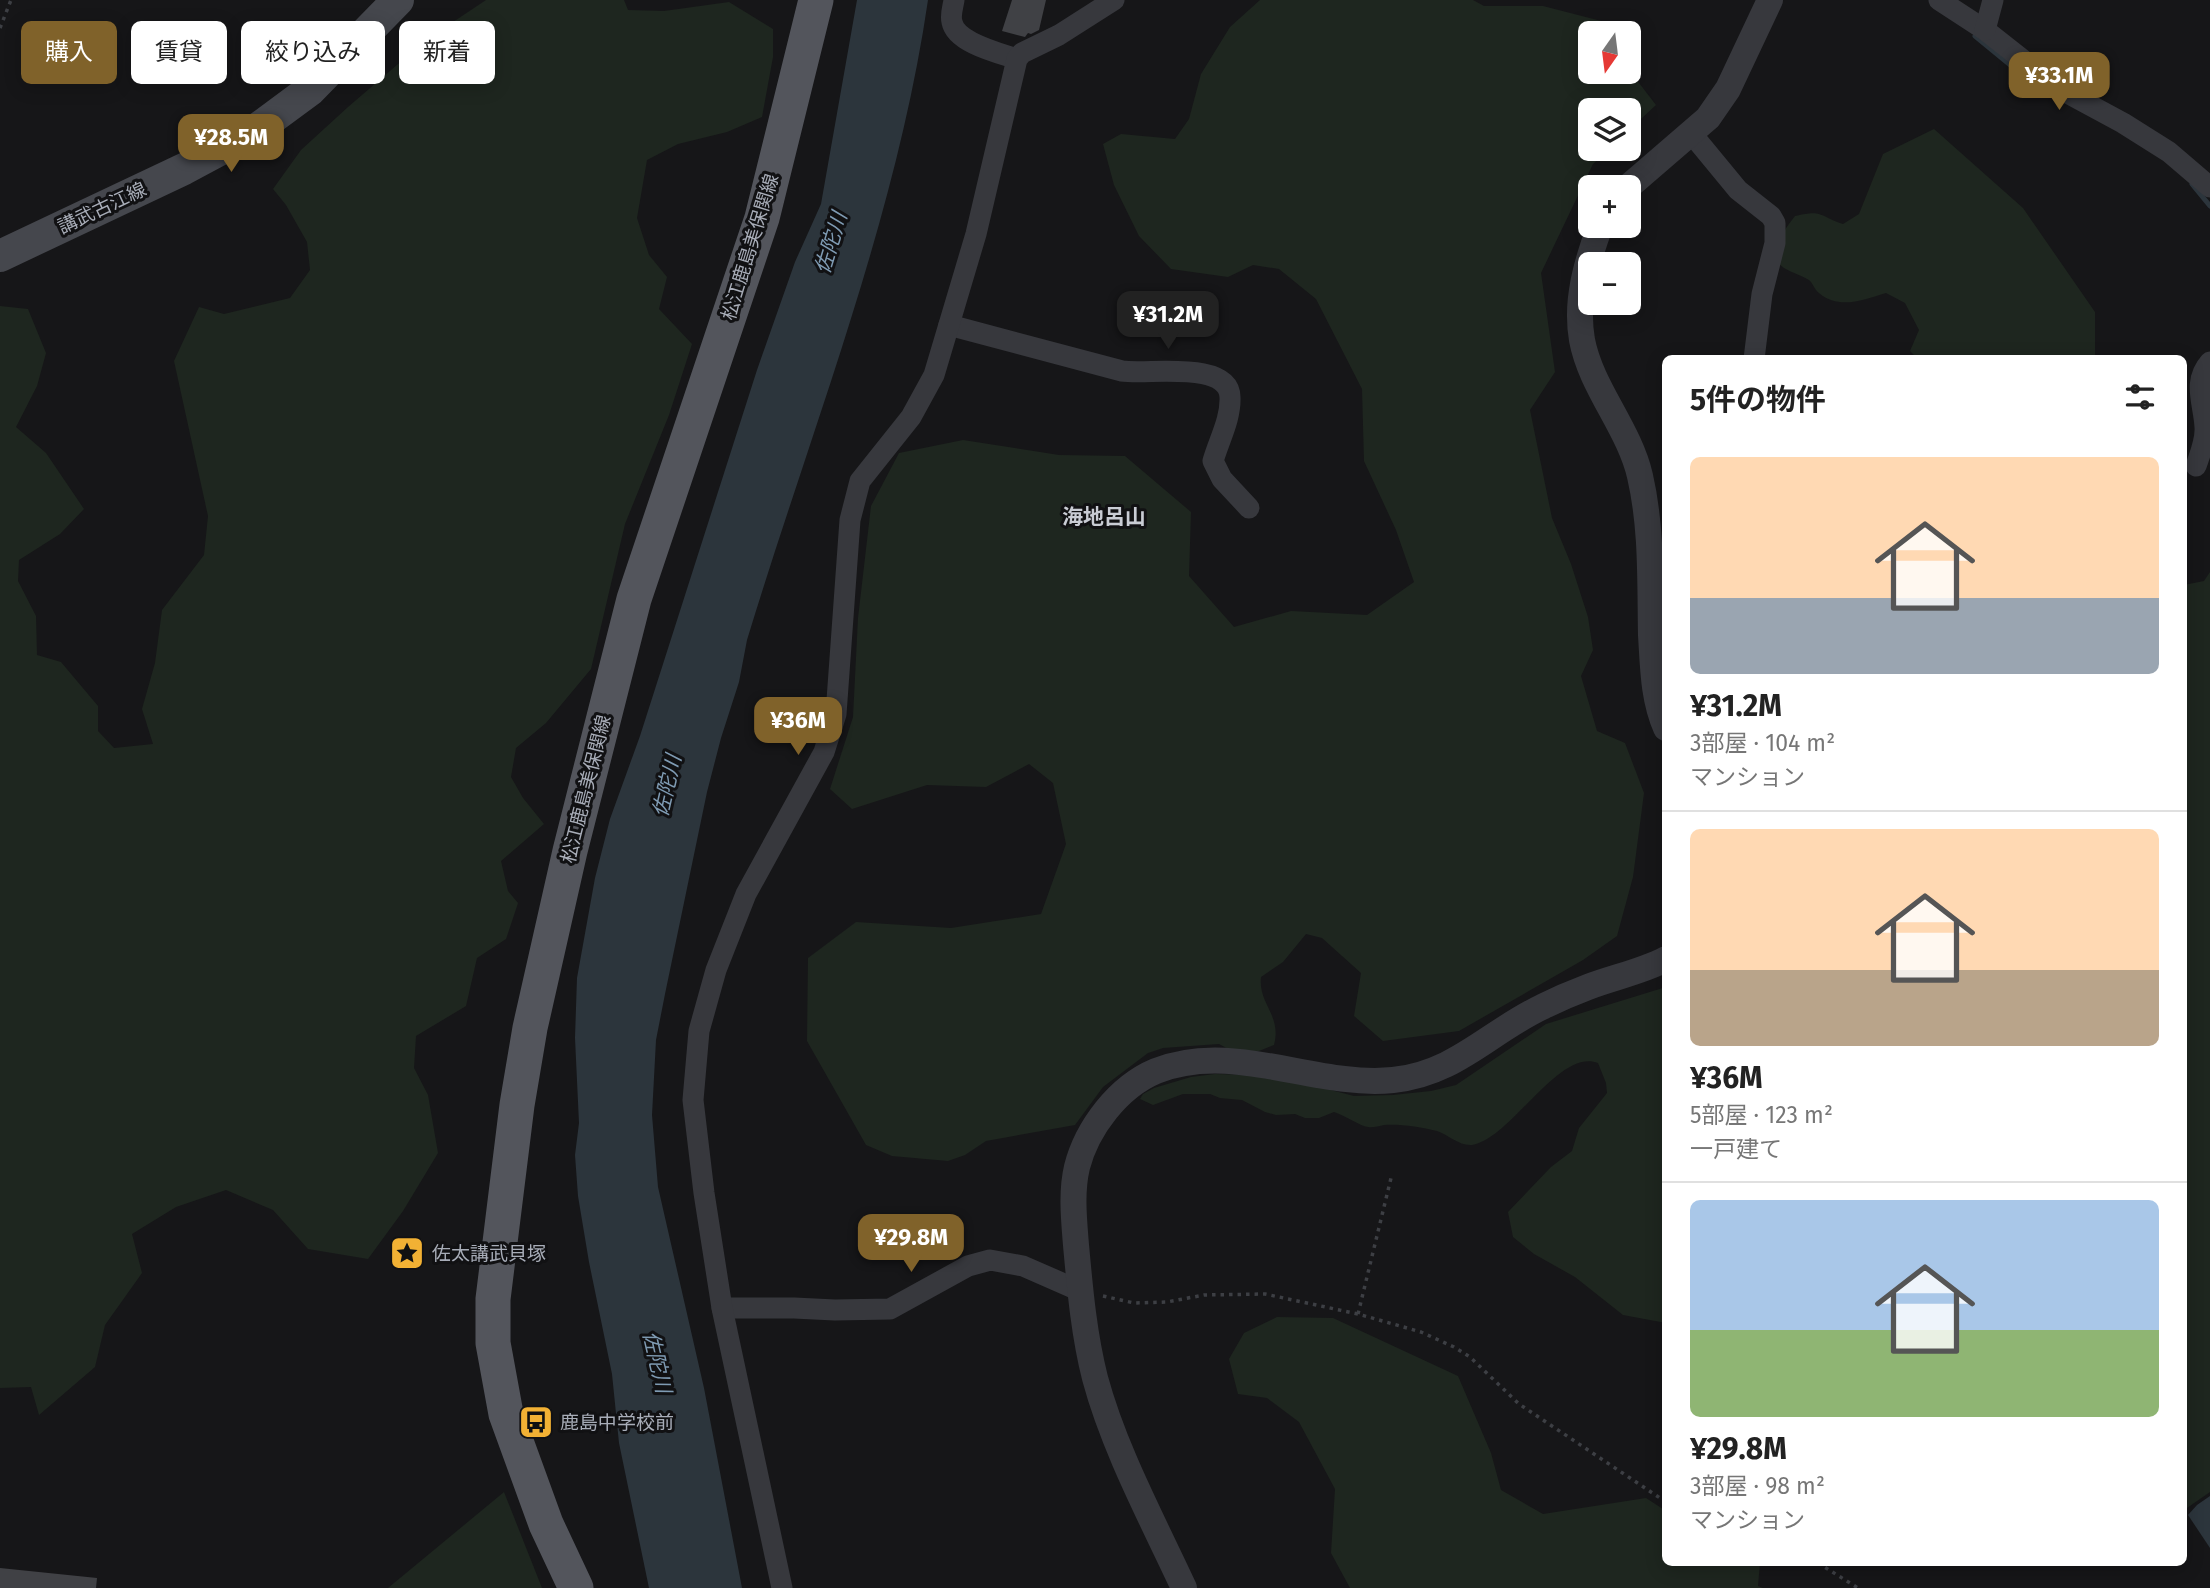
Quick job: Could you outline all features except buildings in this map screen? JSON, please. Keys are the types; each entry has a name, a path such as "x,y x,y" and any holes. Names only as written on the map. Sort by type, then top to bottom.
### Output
{"main road":[{"name":"講武古江線","path":"0,256 184,169 253,132 310,90 398,0"},
{"name":"松江鹿島美保関線","path":"576,1588 546,1524 506,1414 493,1343 493,1299 517,1105 530,1028 570,851 634,599 762,218 816,0"}],"street":[{"path":"954,0 951,20 959,34 987,50 1017,59"},
{"path":"782,1588 722,1308 693,1100 699,1031 716,970 746,894 824,752 836,714 850,520 860,481 911,417 934,375 976,234 1017,59 1023,52 1069,30 1114,0"},
{"path":"1641,176 1708,118 1728,89 1770,0"},
{"path":"1940,0 1984,30 2060,89 2169,152 2210,187"},
{"path":"1984,30 1993,0"},
{"path":"1691,133 1738,190 1775,223 1775,243 1762,295 1754,355"},
{"path":"1596,238 1587,262 1580,301 1582,340 1595,377 1640,473 1658,568 1653,673 1662,719"},
{"path":"950,325 1122,371 1194,372 1222,379 1229,388 1230,405 1213,461 1222,479 1249,508"},
{"path":"2196,466 2205,432 2199,385 2203,370 2210,362"},
{"path":"1184,1588 1124,1460 1095,1378 1080,1291 1074,1212 1077,1168 1093,1127 1123,1093 1156,1072 1200,1061 1249,1062 1348,1080 1393,1080 1435,1072 1539,1008 1588,987 1662,961"},
{"path":"722,1308 835,1311 890,1309 968,1266 990,1260 1023,1266 1080,1291"}],"path":[{"path":"0,28 11,0"},
{"path":"1358,1314 1392,1174"},
{"path":"1080,1291 1134,1303 1167,1302 1204,1295 1265,1294 1410,1328 1470,1357 1519,1404 1662,1499"},
{"path":"1823,1566 1858,1588"}],"shaded area":[{"path":"486,0 624,0 628,10 664,11 729,2 773,29 773,57 762,117 727,132 678,144 647,160 637,218 649,255 667,277 659,309 692,344 669,415 625,524 591,669 546,723 516,748 511,777 523,798 544,824 501,861 508,891 518,903 506,939 477,958 466,1006 416,1036 414,1068 428,1095 438,1153 403,1211 368,1259 308,1249 273,1210 226,1190 176,1207 132,1234 142,1273 105,1325 95,1367 39,1415 31,1387 0,1388 0,306 28,309 46,353 37,386 16,427 46,453 84,509 60,534 19,560 18,581 36,616 37,655 61,662 98,706 98,731 114,748 153,744 142,709 155,663 162,610 204,555 208,516 174,361 199,307 224,314 290,298 310,270 307,242 286,205 273,189 301,150 348,107 375,84 385,84 385,75 399,63 399,84 495,84 495,21 454,21"},
{"path":"1260,0 1473,0 1484,6 1543,6 1601,21 1578,21 1578,84 1640,84 1656,105 1641,119 1641,98 1578,98 1578,161 1596,161 1588,175 1578,175 1578,195 1541,273 1555,372 1530,410 1552,518 1571,564 1588,617 1593,650 1581,676 1597,731 1625,743 1644,793 1633,877 1617,936 1583,960 1459,1031 1383,1041 1354,1016 1361,973 1322,938 1306,934 1283,962 1261,977 1263,995 1275,1026 1274,1045 1259,1051 1236,1053 1219,1044 1163,1048 1148,1053 1103,1087 1075,1125 986,1141 965,1155 948,1161 892,1156 866,1145 807,1041 808,958 856,922 951,928 1041,914 1066,844 1053,783 1029,764 986,787 927,785 852,809 830,789 853,717 858,618 871,506 899,453 963,440 1059,455 1125,456 1191,512 1189,576 1234,627 1291,611 1367,615 1414,582 1396,530 1364,461 1362,389 1316,299 1279,269 1253,265 1228,277 1171,269 1139,236 1114,185 1103,144 1121,134 1175,139 1189,119 1201,74 1230,27"},
{"path":"1934,129 2023,208 2095,312 2095,355 1914,355 1910,351 1919,330 1905,303 1886,293 1851,302 1835,301 1819,293 1809,280 1784,268 1776,256 1776,249 1795,216 1816,213 1843,224 1859,214 1883,154"},
{"path":"2210,572 2210,1492 2187,1508 2187,584 2204,581"},
{"path":"1662,988 1662,1322 1623,1315 1575,1277 1534,1254 1513,1237 1508,1212 1551,1167 1572,1151 1579,1128 1607,1093 1598,1063 1583,1062 1567,1068 1503,1127 1487,1139 1472,1145 1458,1142 1437,1131 1418,1127 1368,1127 1334,1112 1319,1118 1305,1118 1295,1114 1276,1115 1242,1100 1210,1094 1183,1094 1153,1105 1140,1099 1154,1088 1191,1077 1215,1074 1276,1076 1354,1096 1431,1091 1456,1085 1546,1024"},
{"path":"1277,1317 1333,1318 1458,1376 1491,1453 1501,1490 1543,1514 1646,1498 1662,1508 1662,1566 1760,1566 1758,1586 1763,1588 1350,1588 1331,1553 1335,1489 1299,1422 1267,1398 1238,1394 1229,1359 1244,1333"},
{"path":"504,1492 542,1588 388,1588"}],"water":[{"name":"佐陀川","path":"857,0 928,0 914,82 874,244 747,640 739,682 707,792 656,1040 652,1115 658,1187 704,1388 742,1588 649,1588 619,1443 612,1374 578,1196 575,1155 579,1123 575,1038 577,978 595,878 610,819 640,736 757,370 795,262 821,204"},
{"path":"2210,1496 2210,1548 2188,1515"}],"waterway":[{"path":"1975,36 2037,87 2052,95"},
{"path":"2192,184 2210,206"}],"place":[{"name":"佐太講武貝塚","path":"407,1253"},
{"name":"鹿島中学校前","path":"536,1422"}],"district":[{"name":"海地呂山","path":"1104,517"}]}
